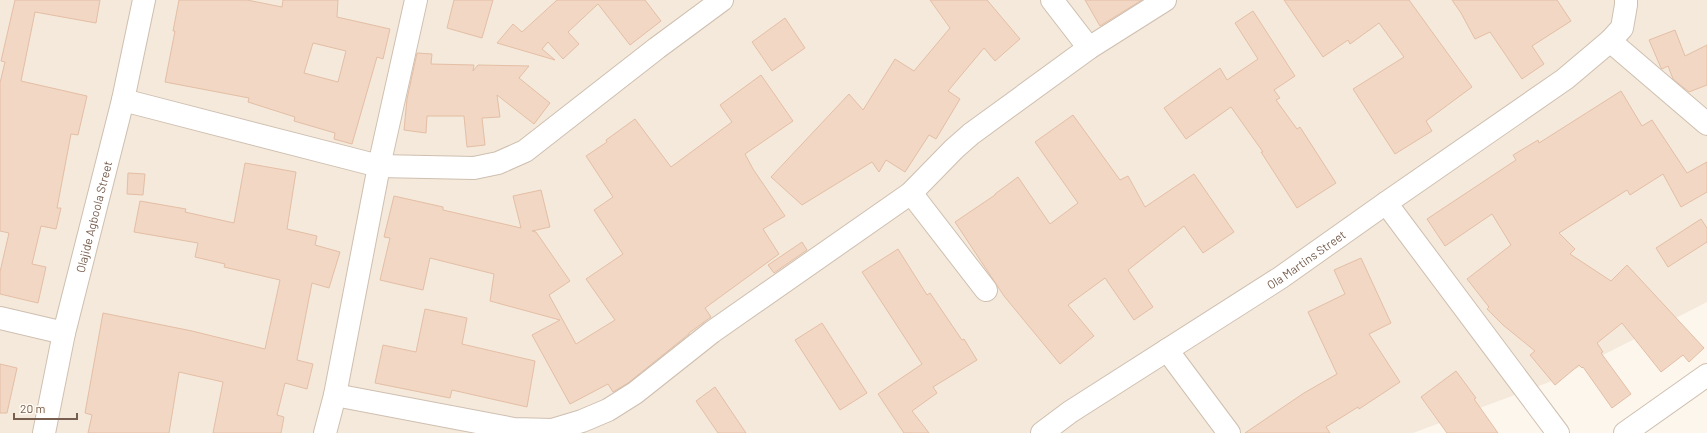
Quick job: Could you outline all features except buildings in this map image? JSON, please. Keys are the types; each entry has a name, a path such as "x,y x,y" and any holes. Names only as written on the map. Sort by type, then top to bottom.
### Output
{"street":[{"name":"Olajide Agboola Street","path":"44,433 64,333 123,100 144,0"},
{"path":"325,433 335,395 379,166 416,0"},
{"path":"1052,0 1089,48"},
{"path":"335,395 514,429 552,430 582,421 608,410 635,394 712,332 911,193 954,148 971,134 1089,48 1164,0"},
{"name":"Ola Martins Street","path":"1042,433 1070,412 1280,278 1565,80 1610,41 1622,28 1626,0"},
{"path":"123,100 379,166 474,168 498,163 525,151 718,1"},
{"path":"1610,41 1707,124"},
{"path":"911,193 986,290"},
{"path":"1386,203 1558,433"},
{"path":"0,318 64,333"},
{"path":"1167,350 1229,433"},
{"path":"1625,433 1707,375"}],"shaded area":[{"path":"0,0 1707,0 1707,302 1552,381 1413,433 0,433"}]}
